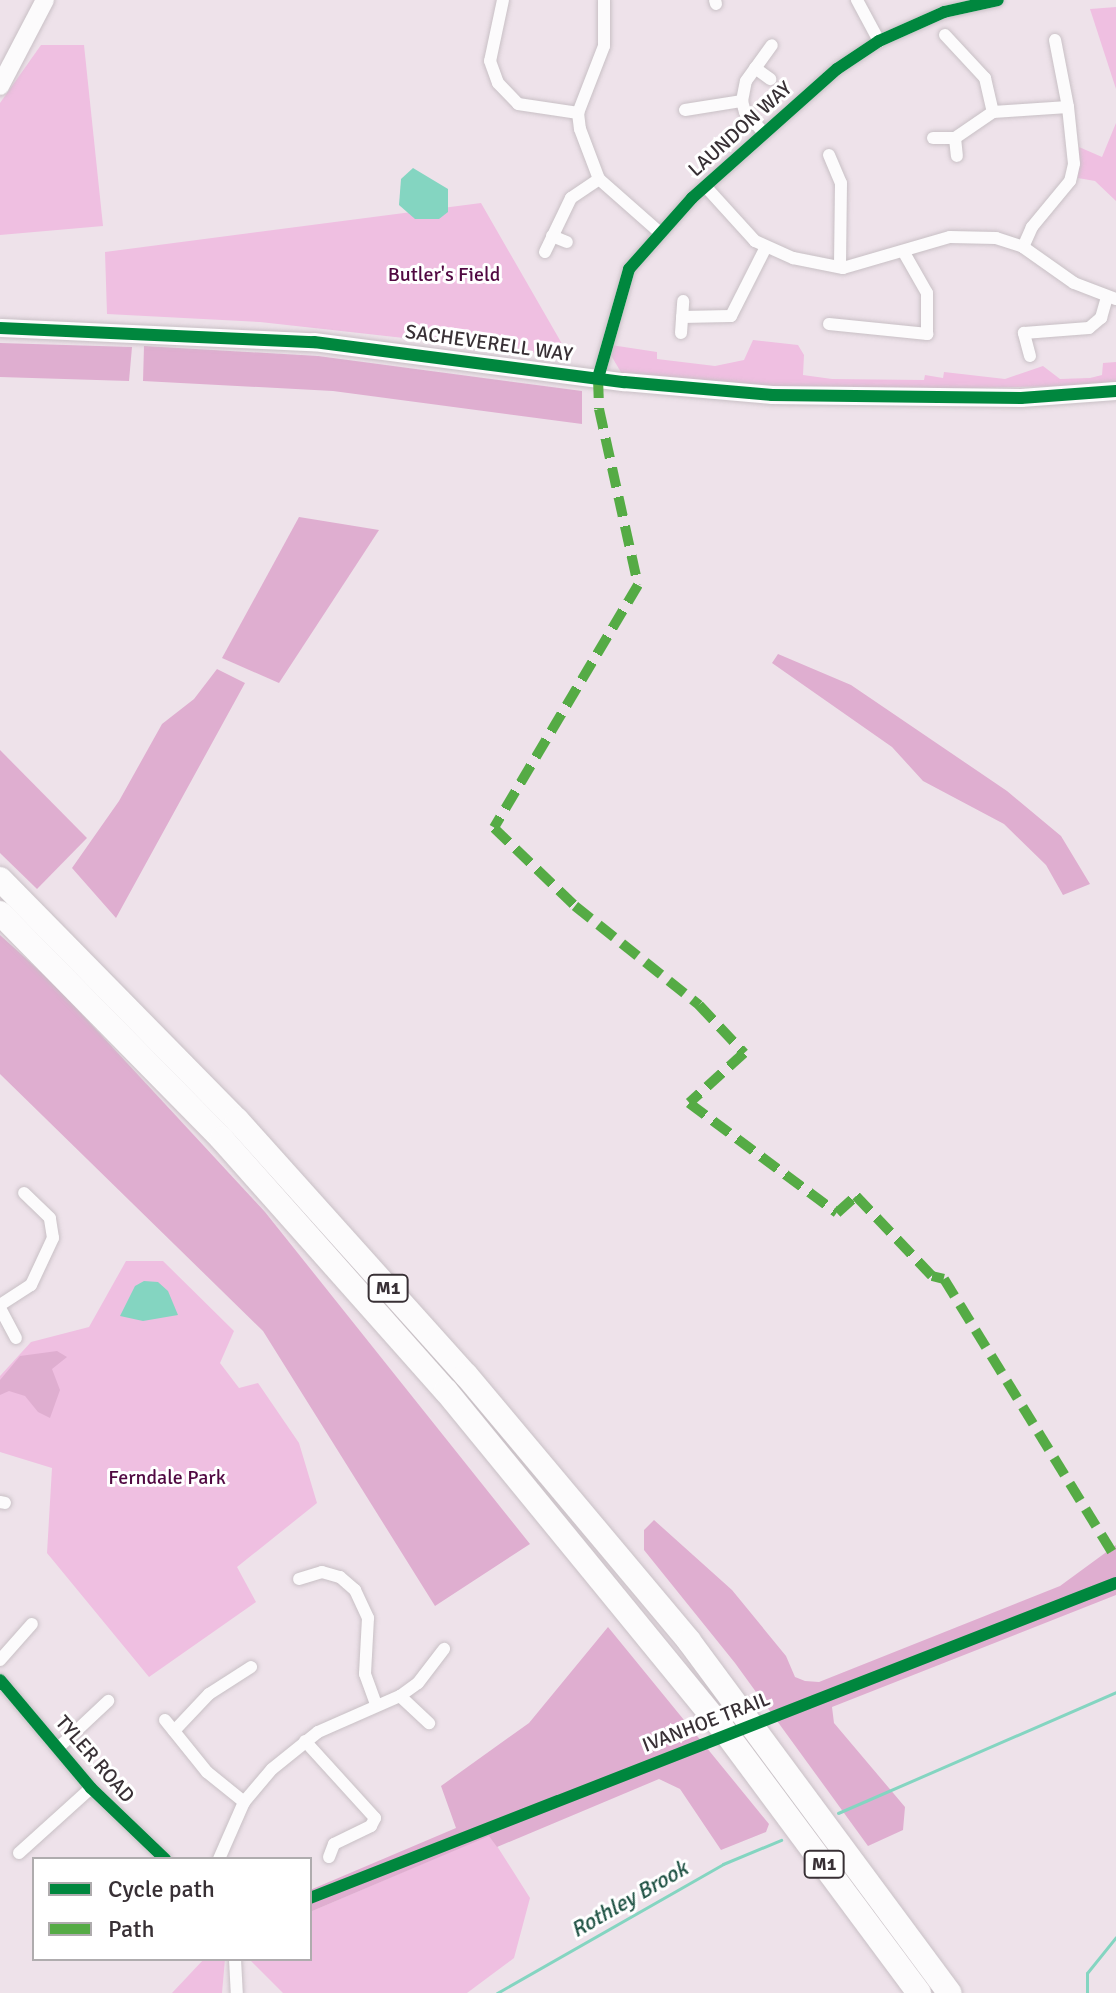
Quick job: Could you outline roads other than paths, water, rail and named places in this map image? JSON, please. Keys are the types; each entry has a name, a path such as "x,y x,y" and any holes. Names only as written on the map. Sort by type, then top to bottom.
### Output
{"highway":[{"name":"M1","path":"0,879 237,1120 466,1375 689,1641 943,1984"},
{"name":"M1","path":"0,913 139,1052 336,1265 728,1735 917,1990"}],"street":[{"path":"0,86 45,0"},
{"path":"503,0 490,61 498,83 518,104 578,113"},
{"path":"604,0 604,46 578,113 586,155 599,179 658,231"},
{"path":"857,0 879,41"},
{"name":"LAUNDON WAY","path":"598,378 619,293 629,269 658,231 837,69 879,41 944,12 992,1"},
{"path":"945,35 985,78 993,112"},
{"path":"1023,247 1032,227 1070,181 1074,164 1068,107 1053,62 1055,40"},
{"path":"764,133 745,112 742,90 772,45"},
{"path":"943,55 954,46"},
{"path":"755,68 770,79"},
{"path":"685,110 742,101"},
{"path":"933,138 955,138 993,112 1068,107"},
{"path":"955,138 957,156"},
{"path":"829,155 847,182 840,267"},
{"path":"545,252 571,198 599,179"},
{"path":"706,187 766,247 793,258 840,267 865,265 903,251 969,236 1023,247 1074,283 1112,298 1101,318 1089,328 1024,333 1030,356"},
{"path":"552,236 567,242"},
{"path":"682,317 731,316 766,247"},
{"path":"829,324 927,334 927,293 903,251"},
{"path":"681,333 683,301"},
{"name":"SACHEVERELL WAY","path":"0,328 314,342 598,378 845,398 1021,398 1116,391"},
{"path":"16,1338 0,1306 31,1285 53,1238 50,1218 24,1193"},
{"path":"299,1579 322,1572 340,1577 355,1590 368,1618 365,1674 376,1705"},
{"path":"0,1660 32,1624"},
{"path":"220,1857 244,1802 305,1741 400,1696 418,1683 444,1649"},
{"path":"174,1731 209,1694 251,1667"},
{"name":"TYLER ROAD","path":"0,1680 91,1788 163,1857"},
{"path":"400,1696 429,1723"},
{"path":"58,1748 108,1701"},
{"path":"165,1720 207,1772 244,1802"},
{"path":"305,1741 375,1818 371,1826 334,1844 329,1857"},
{"path":"19,1853 91,1788"},
{"path":"235,1961 237,1993"}],"waterway":[{"name":"Rothley Brook","path":"838,1813 1116,1692"},
{"name":"Rothley Brook","path":"497,1993 723,1864 781,1840"},
{"name":"Rothley Brook","path":"1087,1993 1087,1973 1116,1937"}],"park label":[{"name":"Butler's Field","path":"444,274"},
{"name":"Ferndale Park","path":"167,1477"}]}
